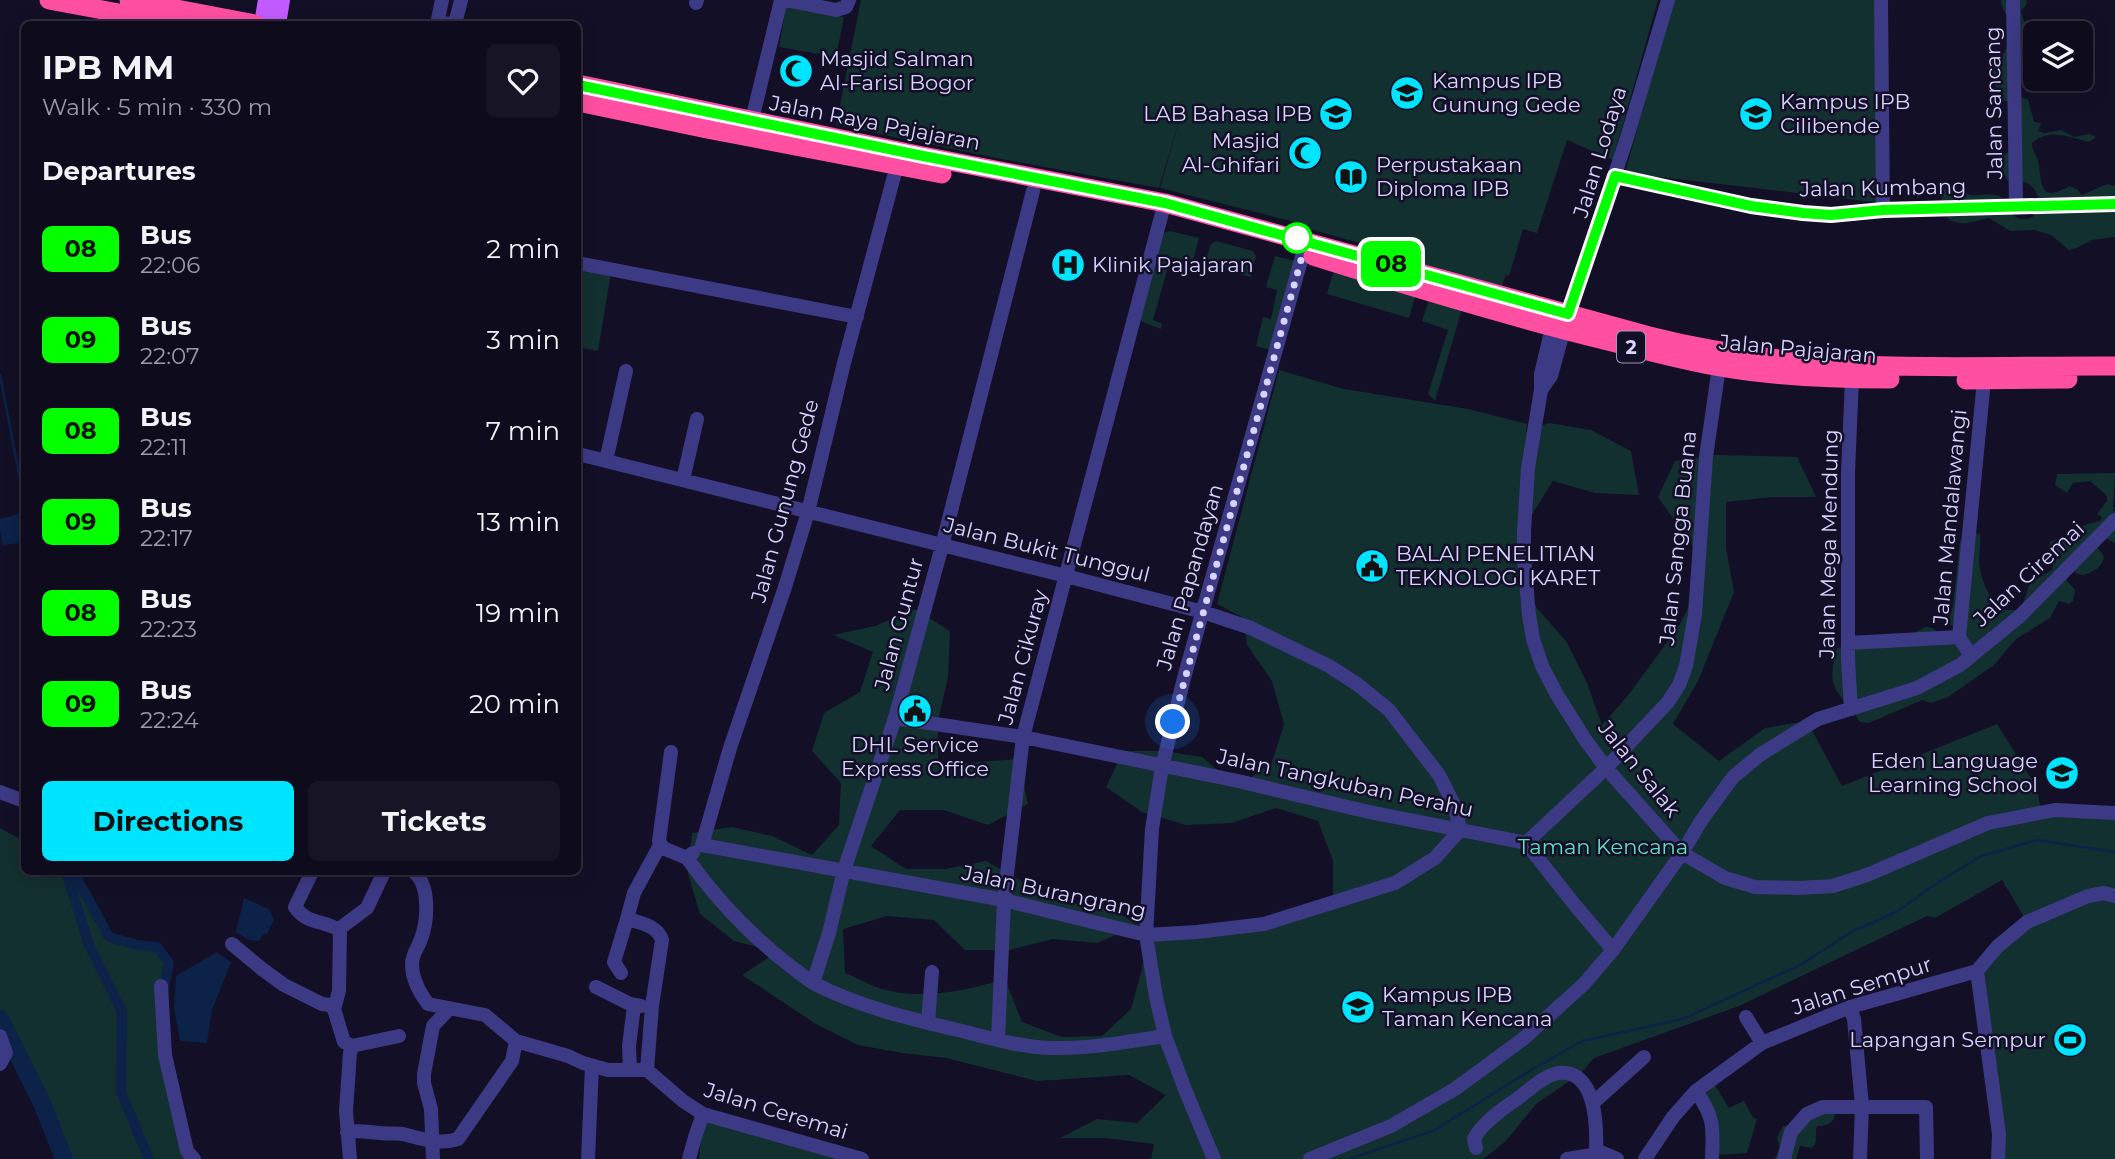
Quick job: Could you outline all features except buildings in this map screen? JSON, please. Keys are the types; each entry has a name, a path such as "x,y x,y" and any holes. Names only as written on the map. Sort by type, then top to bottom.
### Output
{"highway":[{"path":"49,0 161,21"},
{"path":"129,0 239,21"},
{"name":"Jalan Raya Pajajaran","path":"581,86 897,165 1033,191 1164,208"},
{"name":"Jalan Raya Pajajaran","path":"581,102 750,129 1164,208"},
{"name":"Jalan Pajajaran","path":"1164,208 1423,290 1722,353 1766,359 1879,366 2115,366"},
{"name":"Jalan Pajajaran","path":"1164,208 1719,367 1852,379 2115,379"}],"main road":[{"path":"264,21 267,0"},
{"path":"278,21 281,0"}],"street":[{"path":"438,21 442,0"},
{"path":"456,21 461,0"},
{"path":"750,129 783,0 836,10 846,7 849,0"},
{"name":"Jalan Lodaya","path":"1560,321 1615,176 1668,0"},
{"path":"1881,0 1883,210"},
{"name":"Jalan Sancang","path":"2013,0 2016,206"},
{"name":"Jalan Gunung Gede","path":"702,845 730,748 808,512 844,363 897,165"},
{"name":"Jalan Kumbang","path":"1615,176 1751,206 1831,215 1883,210 2115,204"},
{"name":"Jalan Guntur","path":"813,983 829,933 844,870 895,718 1033,191"},
{"name":"Jalan Cikuray","path":"998,1040 1004,900 1023,737 1164,208"},
{"name":"Jalan Papandayan","path":"1214,1159 1186,1092 1166,1036 1156,997 1146,935 1152,829 1162,767 1184,678 1303,253"},
{"path":"581,264 857,317"},
{"name":"Jalan Salak","path":"1560,321 1551,376 1541,390 1528,468 1524,531 1533,639 1542,666 1563,704 1606,768 1682,853 1726,878 1755,887 1833,886 1867,875 1988,822 2055,810 2115,813"},
{"name":"Jalan Sangga Buana","path":"1526,843 1606,768 1668,702 1679,685 1686,666 1695,614 1706,457 1719,367"},
{"path":"606,461 626,371"},
{"name":"Jalan Mega Mendung","path":"1851,709 1848,643 1848,472 1852,379"},
{"name":"Jalan Mandalawangi","path":"1971,656 1959,637 1984,380"},
{"path":"683,480 696,419"},
{"name":"Jalan Bukit Tunggul","path":"581,455 1066,576 1203,612 1251,628 1329,666 1389,710 1439,775 1455,807 1460,830"},
{"path":"581,465 685,489 704,486"},
{"name":"Jalan Ciremai","path":"1682,853 1727,786 1761,754 1818,719 1917,688 1960,665 2020,616 2115,520"},
{"path":"1848,643 1959,637"},
{"name":"Jalan Tangkuban Perahu","path":"895,718 1023,737 1238,781 1368,812 1526,843"},
{"path":"621,973 614,962 626,919 634,893 660,845 658,836 671,752"},
{"path":"0,792 21,800"},
{"name":"Jalan Burangrang","path":"702,845 1004,900 1146,935 1264,924 1395,883 1435,858 1460,830"},
{"path":"1526,843 1613,950"},
{"path":"660,845 687,858 711,890 759,942 813,983 887,1012 998,1040 1046,1048 1080,1048 1166,1036"},
{"path":"687,858 702,845"},
{"path":"1310,1159 1391,1126 1455,1089 1530,1032 1584,984 1613,950 1682,853"},
{"path":"311,875 296,904 296,911 306,918 339,929"},
{"path":"339,929 367,908 383,875"},
{"path":"419,875 425,913 421,940 412,958 414,980 428,1004 485,1015 516,1041 592,1066 647,1070 661,936 655,929 626,919"},
{"path":"1998,1159 1999,1134 1977,971 1997,947 2027,922 2081,898 2109,894 2114,881"},
{"path":"339,929 339,991 334,1009 344,1042 352,1046 399,1036"},
{"path":"232,944 284,985 334,1009"},
{"name":"Jalan Sempur","path":"1645,1159 1673,1117 1696,1091 1762,1043 1850,1007 1977,971"},
{"path":"928,1023 932,972"},
{"path":"162,986 165,1055 187,1151 194,1159"},
{"path":"596,988 634,1006 653,1006"},
{"path":"630,1070 629,1046 634,1006"},
{"path":"1850,1007 1854,1019 1862,1106 1860,1159"},
{"path":"433,1159 431,1109 424,1083 433,1026 449,1009"},
{"path":"1746,1017 1762,1043"},
{"path":"0,1036 6,1053 0,1064"},
{"path":"347,1132 359,1130 401,1134 446,1143 458,1139 512,1061 516,1041"},
{"path":"350,1159 347,1132 352,1046"},
{"path":"1594,1102 1644,1057"},
{"path":"588,1159 592,1066"},
{"name":"Jalan Ceremai","path":"647,1070 703,1114 862,1159"},
{"path":"1480,1154 1474,1139 1483,1127 1530,1088 1554,1074 1565,1074 1578,1078 1591,1095 1597,1130 1596,1150 1592,1154 1567,1159"},
{"path":"1696,1091 1709,1110 1712,1123 1712,1159"},
{"path":"1784,1159 1791,1132 1808,1114 1823,1107 1862,1106 1926,1107 1927,1159"},
{"path":"689,1159 703,1114"},
{"path":"1596,1150 1617,1159"}],"green space":[{"name":"Kampus IPB Gunung Gede","path":"861,0 1658,0 1613,160 1567,140 1537,233 1523,229 1509,276 1506,275 1501,287 1416,262 1419,253 1411,251 1410,257 1295,225 1295,222 1160,188 1183,108 1159,188 836,125"},
{"name":"Kampus IPB Cilibende","path":"1673,0 1875,0 1882,203 1625,173"},
{"path":"2001,0 2026,0 2027,4 2021,11 2025,21 2021,98 2028,99 2034,122 2041,123 2038,131 2045,133 2061,130 2074,137 2089,134 2096,137 2089,142 2052,135 2032,143 2043,187 2049,193 2054,193 2070,186 2082,195 2107,184 2115,186 2115,237 2092,240 2069,250 2051,235 2034,230 2010,231 1989,218 1968,223 1955,222 1943,212 1942,196 1944,190 1951,187 1972,195 1999,196 2017,218 2029,219 2038,210 2035,190 2022,181 2007,180 2003,173 2001,157 2013,149 2009,102 2002,100 1991,78 1991,67 2004,54 2008,41 2008,21"},
{"path":"786,7 844,17 836,57 779,47"},
{"path":"1170,231 1199,238 1193,261 1171,257 1153,320 1162,324 1161,329 1142,322 1140,316 1162,234"},
{"path":"1216,241 1253,251 1256,256 1251,277 1204,266 1211,244"},
{"path":"1275,256 1295,261 1271,350 1256,346 1263,317 1271,319 1277,290 1266,287"},
{"path":"581,268 611,273 598,351 581,348"},
{"path":"1336,271 1416,294 1409,318 1327,294"},
{"path":"1429,299 1462,309 1435,401 1428,394 1448,330 1422,321"},
{"name":"Taman Kencana","path":"1279,370 1344,389 1468,409 1527,424 1526,432 1549,423 1591,430 1631,451 1639,495 1595,493 1553,481 1528,521 1522,565 1536,607 1566,641 1587,683 1602,725 1629,694 1679,626 1698,588 1694,548 1658,497 1675,461 1715,455 1797,457 1816,497 1772,497 1726,502 1726,548 1734,592 1698,681 1673,724 1719,761 1765,728 1807,721 1842,786 1997,724 2037,788 2041,811 2115,813 2115,1159 1998,1159 1977,971 2027,922 2002,880 1935,918 1927,916 1739,1006 1594,1058 1580,1074 1536,1104 1505,1142 1483,1159 1151,1159 1154,1144 1106,1138 1060,1138 1097,1119 1137,1123 1166,1095 1129,1075 1037,1081 946,1058 858,1045 816,1024 742,975 777,952 734,941 700,914 688,874 692,833 732,827 772,836 812,855 839,825 841,783 812,751 824,713 860,692 873,652 833,635 875,626 915,609 950,631 948,677 938,721 938,765 1018,759 1028,804 988,825 944,810 900,810 871,846 906,869 946,869 986,861 1060,903 1102,905 1140,925 1097,943 1053,939 1009,950 965,950 934,920 887,916 843,929 845,973 881,989 916,994 961,990 1005,979 1022,1022 1062,1037 1102,1036 1131,1009 1142,969 1146,935 1210,930 1333,903 1333,861 1318,821 1276,808 1232,823 1186,825 1142,812 1106,787 1123,751 1163,751 1202,757 1238,787 1272,762 1284,724 1272,681 1247,645 1244,618 1217,604"},
{"path":"2115,473 2115,543 2105,538 2094,544 2104,558 2098,567 2087,574 2080,575 2063,565 2067,581 2075,590 2073,601 2069,604 2059,601 2050,618 2016,639 1994,665 1948,697 1931,703 1922,700 1869,723 1860,722 1833,682 1837,648 1911,634 1926,627 1942,635 1961,632 1948,623 1953,606 1960,541 1974,533 1980,534 1980,569 1992,600 1999,610 2017,610 2022,606 2030,583 2052,570 2048,547 2051,541 2067,543 2079,539 2082,527 2100,521 2102,517 2097,514 2107,501 2107,496 2090,481 2073,483 2067,493 2055,485 2057,474"},
{"path":"0,828 21,839 21,875 78,875 109,937 157,947 169,963 158,999 184,1159 64,1159 46,1112 0,1019"},
{"path":"1715,1085 1729,1108 1744,1101 1753,1118 1757,1119 1747,1153 1717,1155 1717,1115 1702,1097"},
{"path":"1830,1110 1835,1115 1833,1121 1817,1126 1812,1148 1800,1146 1796,1159 1774,1159 1779,1149 1777,1138 1783,1126"},
{"path":"703,1114 845,1159 699,1159"}],"water":[{"path":"21,513 21,542 3,546 0,519"},
{"path":"244,898 270,910 274,920 267,934 263,934 259,941 249,940 236,932"},
{"path":"217,952 231,962 212,1010 207,1043 180,1041 174,1007 176,976"}],"waterway":[{"path":"0,375 21,484"},
{"path":"1349,1159 1433,1131 1582,1041 1683,1019 1802,964 1851,932 1898,911 1981,856 2037,840 2115,852"},
{"path":"67,875 89,945 122,1012 121,1092 149,1159"},
{"path":"78,875 109,937 157,947 169,963 163,993"},
{"path":"0,1019 42,1103 64,1159"}],"bus line":[{"name":"08","path":"581,86 1165,203 1568,314 1615,176 1751,206 1831,215 1883,210 2115,204"}],"place":[{"name":"Masjid Salman Al-Farisi Bogor","path":"796,71"},
{"name":"Kampus IPB Gunung Gede","path":"1407,93"},
{"name":"LAB Bahasa IPB","path":"1336,114"},
{"name":"Kampus IPB Cilibende","path":"1756,114"},
{"name":"Masjid Al-Ghifari","path":"1305,153"},
{"name":"Perpustakaan Diploma IPB","path":"1351,177"},
{"name":"Klinik Pajajaran","path":"1068,265"},
{"name":"BALAI PENELITIAN TEKNOLOGI KARET","path":"1372,566"},
{"name":"DHL Service Express Office","path":"915,711"},
{"name":"Eden Language Learning School","path":"2062,773"},
{"name":"Kampus IPB Taman Kencana","path":"1358,1007"},
{"name":"Lapangan Sempur","path":"2070,1040"}],"route":[{"path":"1173,722 1303,253 1297,238"}]}
